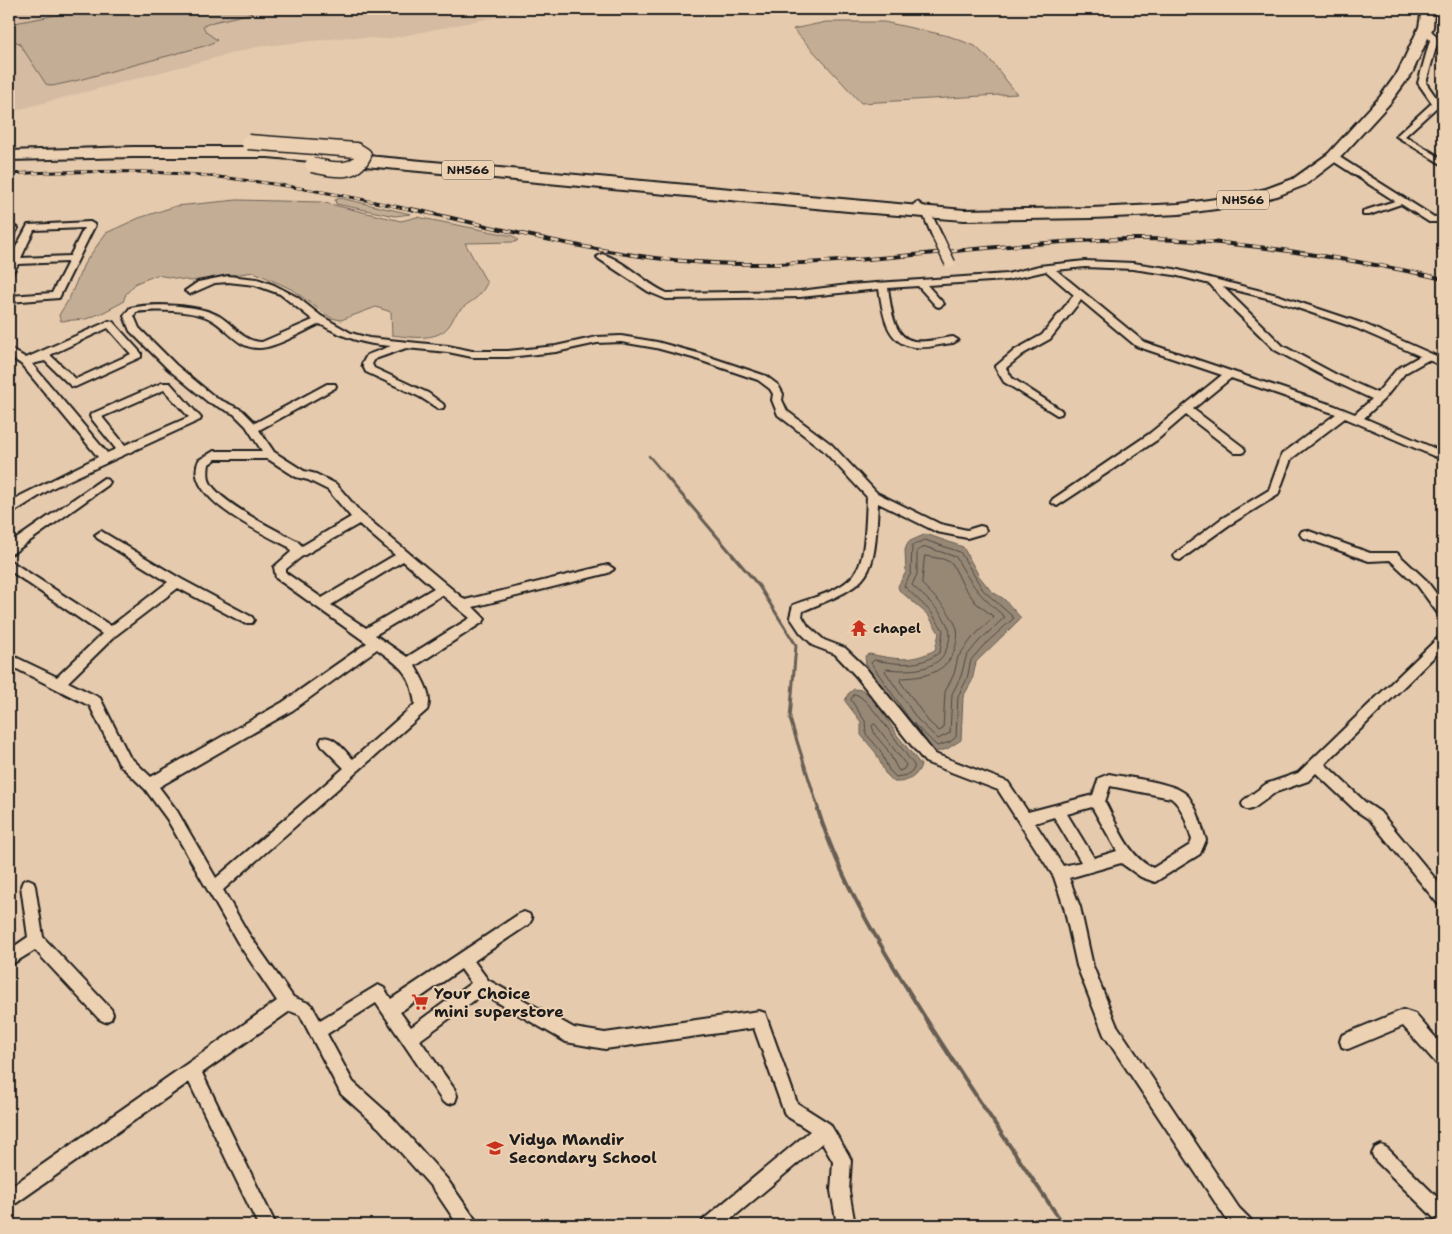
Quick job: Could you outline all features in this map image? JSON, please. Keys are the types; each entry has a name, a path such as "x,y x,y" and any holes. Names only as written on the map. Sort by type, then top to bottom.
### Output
{"highway":[{"name":"NH566","path":"922,209 1138,205 1193,201 1267,186 1302,169 1316,158 1381,87 1407,44 1417,18 1417,9"},
{"name":"NH566","path":"11,148 133,152 268,152 922,209 964,215 1073,214 1150,211 1205,206 1255,198 1285,188 1312,174 1334,157 1385,100 1404,73 1425,30 1428,9"},
{"path":"87,142 248,142 356,150 364,155 357,166 342,170 260,161 136,158 26,159 11,148 87,142"}],"street":[{"path":"1425,30 1432,35 1434,40 1422,83 1440,102 1400,136 1443,162"},
{"path":"1334,157 1432,220 1443,219"},
{"path":"1366,213 1403,201"},
{"path":"922,209 950,263 956,281"},
{"path":"9,272 12,261 30,227 90,225 56,296 9,299"},
{"path":"9,228 13,228 9,237"},
{"path":"602,258 615,264 652,290 666,296 756,296 1007,277 1048,268 1085,264 1133,266 1174,272 1274,297 1360,326 1443,363"},
{"path":"12,261 74,259"},
{"path":"1048,268 1140,344 1344,413 1443,456"},
{"path":"190,291 196,286 227,279 248,281 277,289 293,298 321,320 347,335 368,341 409,344 472,354 508,354 556,349 597,340 621,339 657,345 697,356 762,378 778,394 777,400 782,413 827,447 873,496 937,528 967,534 980,530"},
{"path":"1214,282 1225,296 1279,348 1333,377 1379,398"},
{"path":"921,284 939,304"},
{"path":"883,286 893,331 901,341 914,344 953,340"},
{"path":"1057,412 1008,380 1000,367 1019,352 1046,337 1080,294"},
{"path":"321,320 263,345 255,346 248,344 216,318 205,313 139,309 133,310 129,316 134,329 172,368 212,400 238,412 253,429 270,455 300,474 312,477 332,487 357,516 479,619 407,664"},
{"path":"109,324 137,355 75,384 46,357 25,362 109,324"},
{"path":"409,344 371,357 368,364 370,370 424,395 439,406"},
{"path":"9,351 25,362 105,458"},
{"path":"1356,419 1379,398 1401,371 1428,356"},
{"path":"1057,502 1153,437 1229,374"},
{"path":"9,512 26,497 105,458 196,418 166,385 95,416 123,450"},
{"path":"253,429 331,386"},
{"path":"1187,410 1239,450"},
{"path":"1180,556 1225,522 1274,492 1286,457 1344,413"},
{"path":"270,455 214,455 203,463 203,481 208,489 234,511 293,544 298,549 298,554"},
{"path":"9,550 104,482"},
{"path":"873,496 868,551 863,572 842,589 798,608 796,617 804,629 819,643 840,650 930,758 1003,786 1060,874 1072,907 1085,966 1110,1029 1234,1214 1244,1225"},
{"path":"215,888 354,768 422,706 419,685 407,664 280,576 280,568 298,554 352,523 357,519 357,516"},
{"path":"1306,534 1370,557 1392,556 1422,582 1443,612"},
{"path":"101,536 177,582 248,620"},
{"path":"321,605 404,556"},
{"path":"9,564 111,633"},
{"path":"463,605 608,569"},
{"path":"59,683 111,633 177,582"},
{"path":"150,785 288,706 371,639 443,588"},
{"path":"1249,804 1271,788 1303,777 1443,640"},
{"path":"9,659 96,702 124,760 150,785 172,816 243,938 288,1003 305,1009 347,1088 385,1122 441,1185 469,1225"},
{"path":"327,742 354,768"},
{"path":"1316,764 1360,806 1375,816 1443,898"},
{"path":"1026,819 1099,799 1104,782 1109,780 1174,794 1180,796 1186,803 1199,840 1195,849 1154,875 1148,874 1129,859 1122,856 1060,874"},
{"path":"1096,800 1129,859"},
{"path":"1057,810 1090,864"},
{"path":"28,886 36,940 105,1014"},
{"path":"389,1010 524,919"},
{"path":"9,959 36,940"},
{"path":"463,959 482,985 572,1036 606,1041 759,1019 791,1109 824,1130 842,1160 840,1191 846,1225"},
{"path":"408,1038 482,985"},
{"path":"317,1031 378,993 449,1096"},
{"path":"9,1198 288,1003"},
{"path":"1348,1041 1403,1018 1409,1020 1443,1058"},
{"path":"192,1070 267,1225"},
{"path":"710,1225 824,1130"},
{"path":"1381,1154 1443,1215"}],"shaded area":[{"path":"9,9 536,9 387,39 349,37 256,47 9,112"},
{"path":"89,9 243,9 252,13 203,26 206,32 217,40 208,45 75,81 52,86 46,84 19,43 9,39 9,24"},
{"path":"826,22 884,22 949,36 975,46 992,62 1017,94 861,103 793,29"},
{"path":"340,198 411,214 395,216 336,204 335,200"},
{"path":"237,200 321,202 401,221 417,217 513,236 518,240 515,242 465,243 487,283 477,297 457,313 443,332 429,337 392,335 391,312 376,307 341,320 331,318 291,289 254,272 191,281 157,275 136,283 126,294 123,302 104,312 86,319 61,321 59,315 69,299 84,264 106,233 139,218 176,206"}],"water":[{"path":"926,534 963,547 979,576 991,591 1004,599 1021,618 976,662 972,681 963,697 961,740 947,749 936,752 925,745 887,697 866,665 865,656 869,654 903,659 918,657 935,650 939,633 928,615 899,590 898,586 906,572 905,550 908,542"},
{"path":"854,689 863,690 880,708 897,735 921,765 917,773 911,778 894,782 885,773 876,753 861,735 861,722 845,701 848,694"}],"waterway":[{"path":"649,456 666,476"},
{"path":"665,475 759,586 796,645 790,719 819,811"},
{"path":"818,810 827,837 850,889 891,963 956,1065 1064,1225"}],"railway":[{"path":"9,174 152,172 199,175 309,190 417,211"},
{"path":"411,209 577,246 661,259 704,263 746,264 843,261 1035,244 1154,239 1221,243 1287,251 1410,271 1443,279"}],"place":[{"name":"chapel","path":"859,628"},
{"name":"Your Choice mini superstore","path":"420,1002"},
{"name":"Vidya Mandir Secondary School","path":"495,1148"}]}
